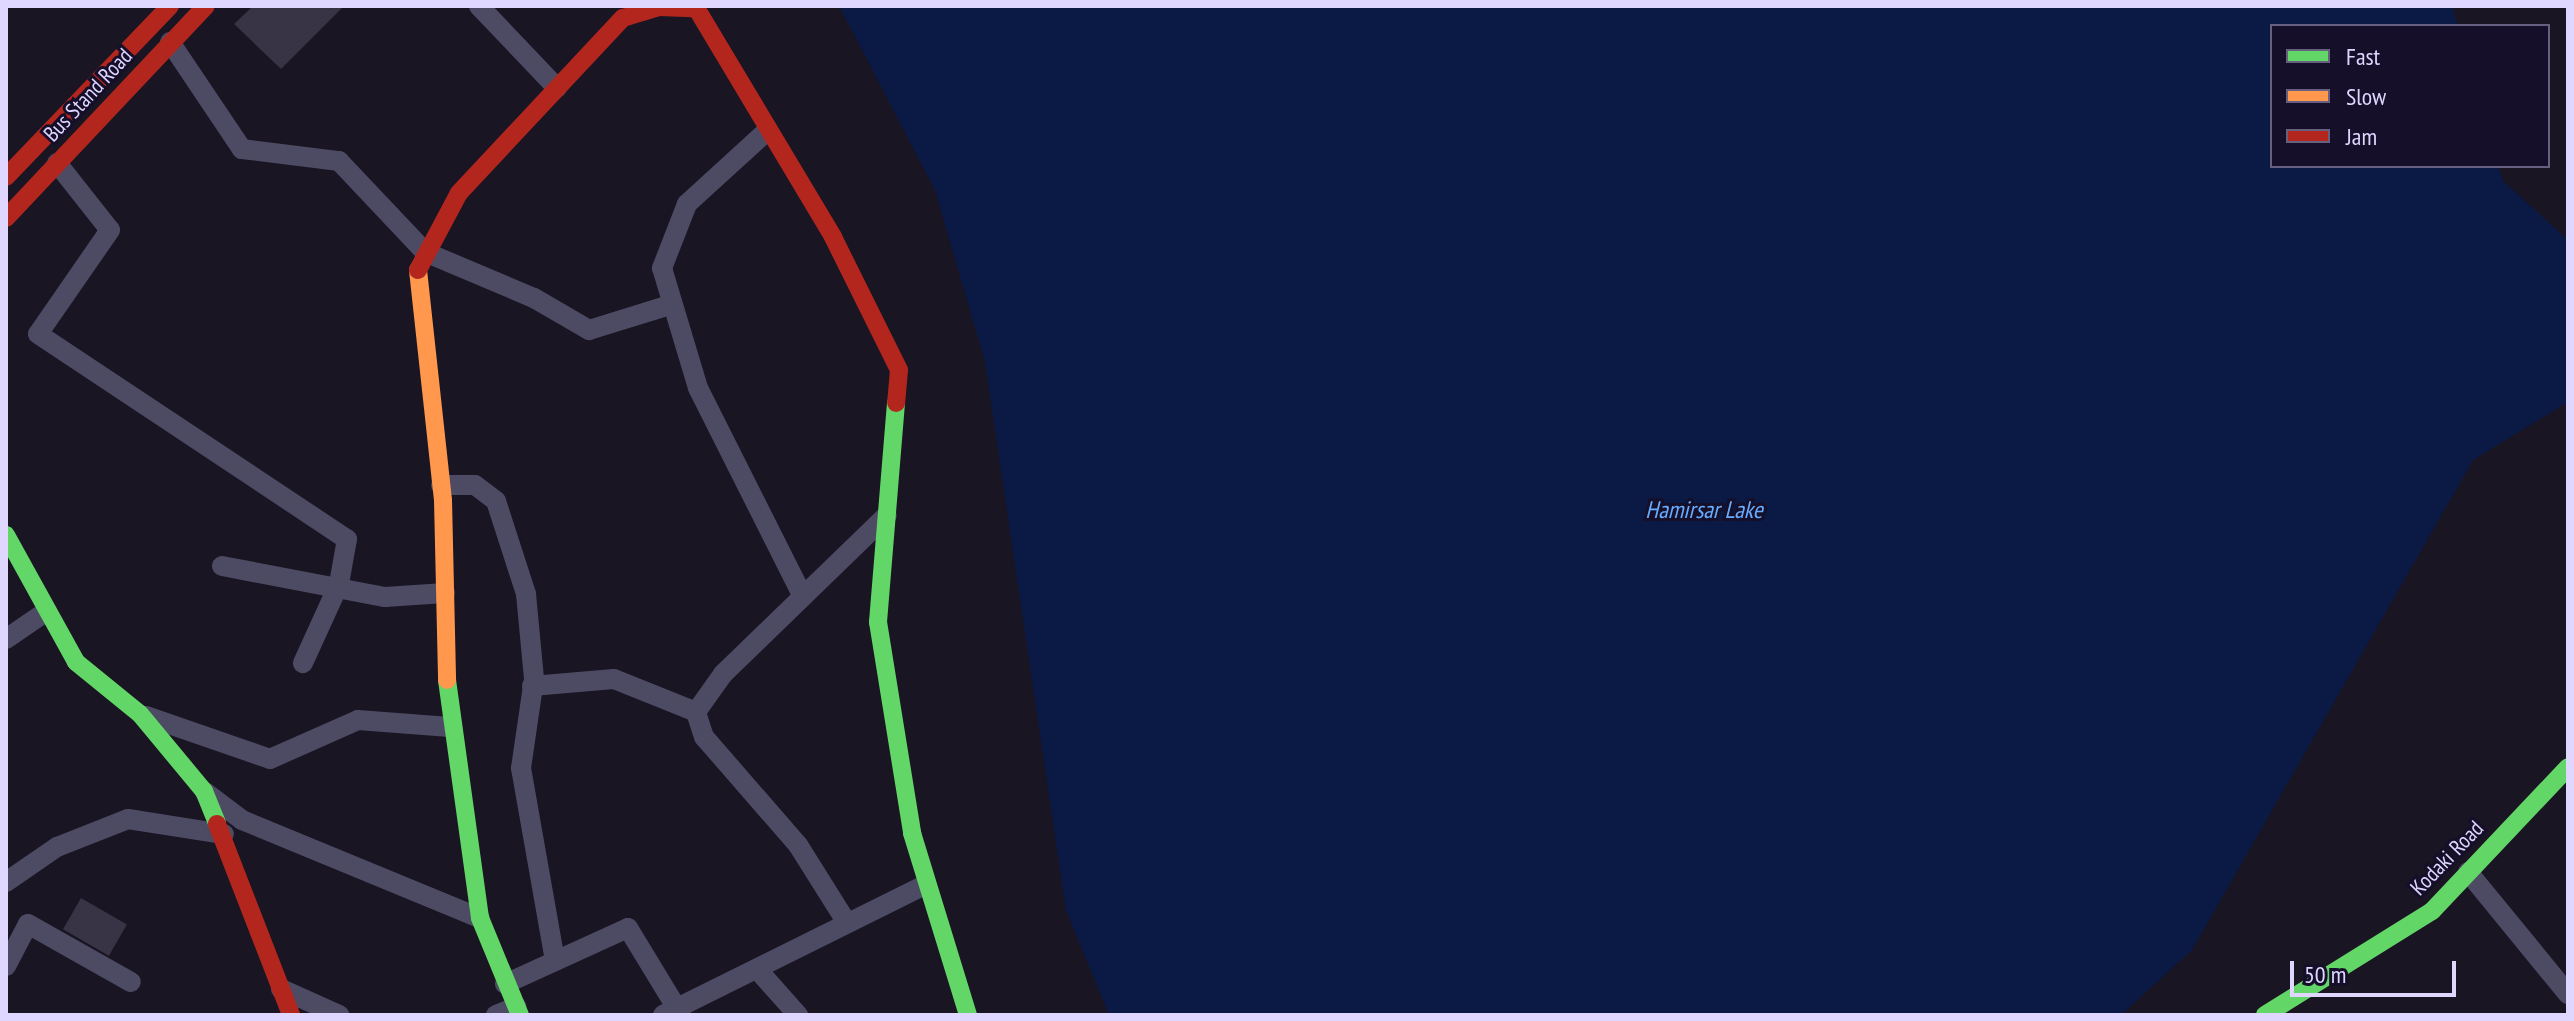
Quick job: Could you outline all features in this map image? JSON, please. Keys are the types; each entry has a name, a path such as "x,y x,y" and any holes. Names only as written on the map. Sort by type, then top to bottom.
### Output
{"street":[{"name":"Bus Stand Road","path":"6,177 170,6"},
{"name":"Bus Stand Road","path":"6,218 206,6"},
{"path":"479,6 557,88"},
{"path":"496,1015 518,1011 480,918 450,727 441,485 416,291 425,252 459,193 623,18 659,7 694,7 833,237 899,370 878,622 925,885 968,1015"},
{"path":"170,42 242,149 339,161 425,252 534,298 589,330 670,305"},
{"path":"768,130 709,180 671,233 662,268 670,305 698,388 802,595"},
{"path":"57,163 110,230 38,334 347,539 339,584 303,663"},
{"path":"441,485 475,485 496,501 526,594 532,686 521,768 555,961"},
{"path":"696,712 802,595 887,515"},
{"path":"6,535 44,613 76,662 140,714 204,791 242,820 480,918"},
{"path":"222,566 339,584 385,597 445,593"},
{"path":"6,639 44,613"},
{"path":"532,686 614,679 696,712"},
{"path":"696,712 704,737 798,845 847,923"},
{"path":"140,714 270,759 358,720 450,727"},
{"name":"Kodaki Road","path":"2265,1015 2432,911 2568,767"},
{"path":"204,791 224,834 291,1015"},
{"path":"6,882 57,847 128,819 224,834"},
{"path":"2468,872 2568,994"},
{"path":"505,984 628,928 673,1013 925,885"},
{"path":"6,966 28,924 131,982"},
{"path":"757,969 798,1015"},
{"path":"281,989 339,1015"}],"water":[{"name":"Hamirsar Lake","path":"839,6 2452,6 2457,24 2270,24 2270,168 2499,168 2503,181 2568,240 2568,402 2473,460 2192,950 2121,1015 1109,1015 1066,910 985,362 935,190"}],"building":[{"path":"253,6 344,6 281,69 234,24"},
{"path":"81,898 127,924 109,956 63,929"}],"traffic: fast":[{"path":"896,403 878,622 912,833 968,1015"},
{"path":"6,535 76,662 140,714 204,791 217,824"},
{"path":"447,680 480,918 520,1015"},
{"path":"2265,1015 2432,911 2568,767"}],"traffic: slow":[{"path":"418,270 443,500 447,680"}],"traffic: jam":[{"path":"6,177 170,6"},
{"path":"6,218 206,6"},
{"path":"695,6 833,237 899,370 896,403"},
{"path":"418,270 459,193 623,18 659,7 693,8"},
{"path":"217,824 291,1015"}]}
